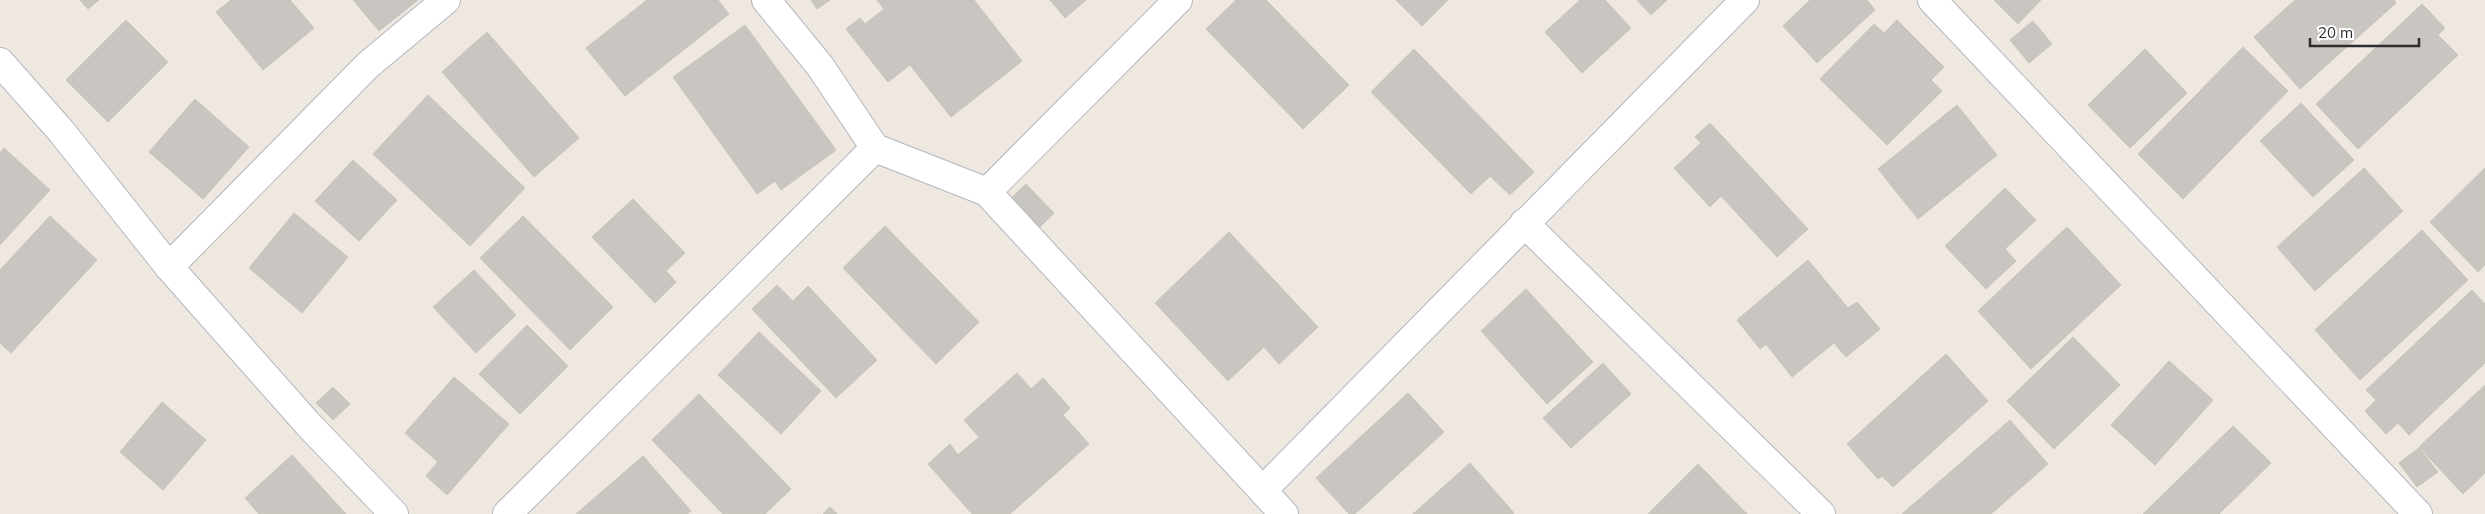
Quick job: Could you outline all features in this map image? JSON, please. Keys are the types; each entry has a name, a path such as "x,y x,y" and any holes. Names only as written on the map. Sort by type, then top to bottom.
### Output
{"street":[{"path":"169,267 368,65 446,0"},
{"path":"766,0 820,66 875,148 986,192 1284,514"},
{"path":"986,192 1178,0"},
{"path":"1263,490 1745,0"},
{"path":"1932,0 2418,514"},
{"path":"0,62 61,131 169,267 307,423 394,514"},
{"path":"507,514 875,148"},
{"path":"1524,223 1821,514"}],"building":[{"path":"80,0 99,0 88,9"},
{"path":"231,0 290,0 314,28 263,70 216,12"},
{"path":"353,0 418,0 379,31"},
{"path":"647,0 718,0 729,14 625,96 586,48"},
{"path":"811,0 830,0 817,9"},
{"path":"877,0 974,0 1022,61 951,117 910,65 888,82 846,29 860,18 865,24 884,9"},
{"path":"1050,0 1086,0 1065,18"},
{"path":"1236,0 1266,0 1349,85 1303,129 1206,29"},
{"path":"1396,0 1448,0 1422,26"},
{"path":"1580,0 1605,0 1631,28 1582,73 1545,32"},
{"path":"1637,0 1667,0 1651,15"},
{"path":"1810,0 1867,0 1875,10 1817,63 1783,26"},
{"path":"1994,0 2041,0 2018,24"},
{"path":"2295,0 2394,0 2396,3 2300,89 2254,37"},
{"path":"2422,4 2445,28 2438,35 2458,55 2358,149 2316,104"},
{"path":"126,20 168,62 108,122 66,80"},
{"path":"1897,20 1944,67 1931,80 1942,91 1887,145 1820,79 1874,24 1884,33"},
{"path":"2033,21 2052,44 2029,63 2010,40"},
{"path":"745,25 836,150 781,190 775,181 757,194 673,77"},
{"path":"487,32 579,138 534,177 442,72"},
{"path":"2243,47 2288,91 2183,199 2138,154"},
{"path":"1414,49 1534,172 1510,195 1490,176 1471,194 1371,92"},
{"path":"2145,49 2187,93 2130,148 2088,105"},
{"path":"428,95 525,188 470,246 373,154"},
{"path":"195,99 249,147 203,199 149,152"},
{"path":"2301,103 2354,160 2313,197 2260,141"},
{"path":"1957,105 1997,155 1918,219 1878,169"},
{"path":"1710,123 1808,229 1777,257 1721,196 1710,207 1674,168 1701,143 1695,137"},
{"path":"4,148 50,190 0,245 0,153"},
{"path":"353,160 397,200 359,241 315,201"},
{"path":"2364,168 2403,211 2315,291 2277,247"},
{"path":"2485,168 2485,265 2478,272 2430,222"},
{"path":"1026,184 1054,213 1039,228 1011,198"},
{"path":"2005,188 2036,220 2005,249 2016,261 1986,289 1945,246"},
{"path":"633,199 685,253 666,271 676,282 655,303 592,237"},
{"path":"294,213 348,257 302,313 249,268"},
{"path":"50,216 97,260 11,353 0,343 0,270"},
{"path":"523,216 613,307 570,350 480,258"},
{"path":"885,226 979,322 936,364 843,268"},
{"path":"2067,227 2121,285 2031,369 1978,311"},
{"path":"2422,230 2468,280 2360,380 2315,330"},
{"path":"1229,232 1318,327 1279,364 1264,347 1228,381 1155,303"},
{"path":"1808,260 1848,308 1857,302 1880,329 1846,357 1834,343 1792,377 1766,344 1760,349 1737,320"},
{"path":"474,270 516,315 476,353 433,307"},
{"path":"777,285 793,301 808,286 877,360 836,398 752,309"},
{"path":"1526,289 1593,362 1547,404 1481,331"},
{"path":"2472,290 2485,304 2485,363 2409,435 2398,423 2386,434 2365,411 2376,400 2366,390"},
{"path":"527,325 568,366 520,414 479,374"},
{"path":"759,332 821,391 781,434 718,375"},
{"path":"2073,337 2120,385 2054,449 2007,401"},
{"path":"1946,354 1988,401 1893,487 1882,476 1878,479 1847,444"},
{"path":"2169,361 2213,400 2155,465 2111,425"},
{"path":"1603,363 1631,394 1571,448 1543,418"},
{"path":"1017,373 1031,389 1043,378 1070,408 1063,415 1089,444 1010,514 972,514 928,464 950,444 958,455 979,437 964,420"},
{"path":"454,377 509,424 447,495 426,476 438,462 405,433"},
{"path":"2485,385 2485,473 2463,494 2419,447"},
{"path":"333,387 350,404 333,420 316,403"},
{"path":"1408,393 1444,432 1355,514 1349,514 1316,478"},
{"path":"699,394 791,489 765,514 723,514 652,440"},
{"path":"162,402 206,440 163,490 120,452"},
{"path":"2010,420 2048,464 1991,514 1902,514"},
{"path":"2233,426 2271,463 2219,514 2143,514"},
{"path":"2419,448 2438,472 2417,487 2399,463"},
{"path":"292,455 346,514 259,514 245,498"},
{"path":"643,456 691,511 687,514 576,514"},
{"path":"1470,463 1514,513 1413,514"},
{"path":"1698,464 1747,514 1648,514"},
{"path":"830,507 837,514 823,514"}]}
